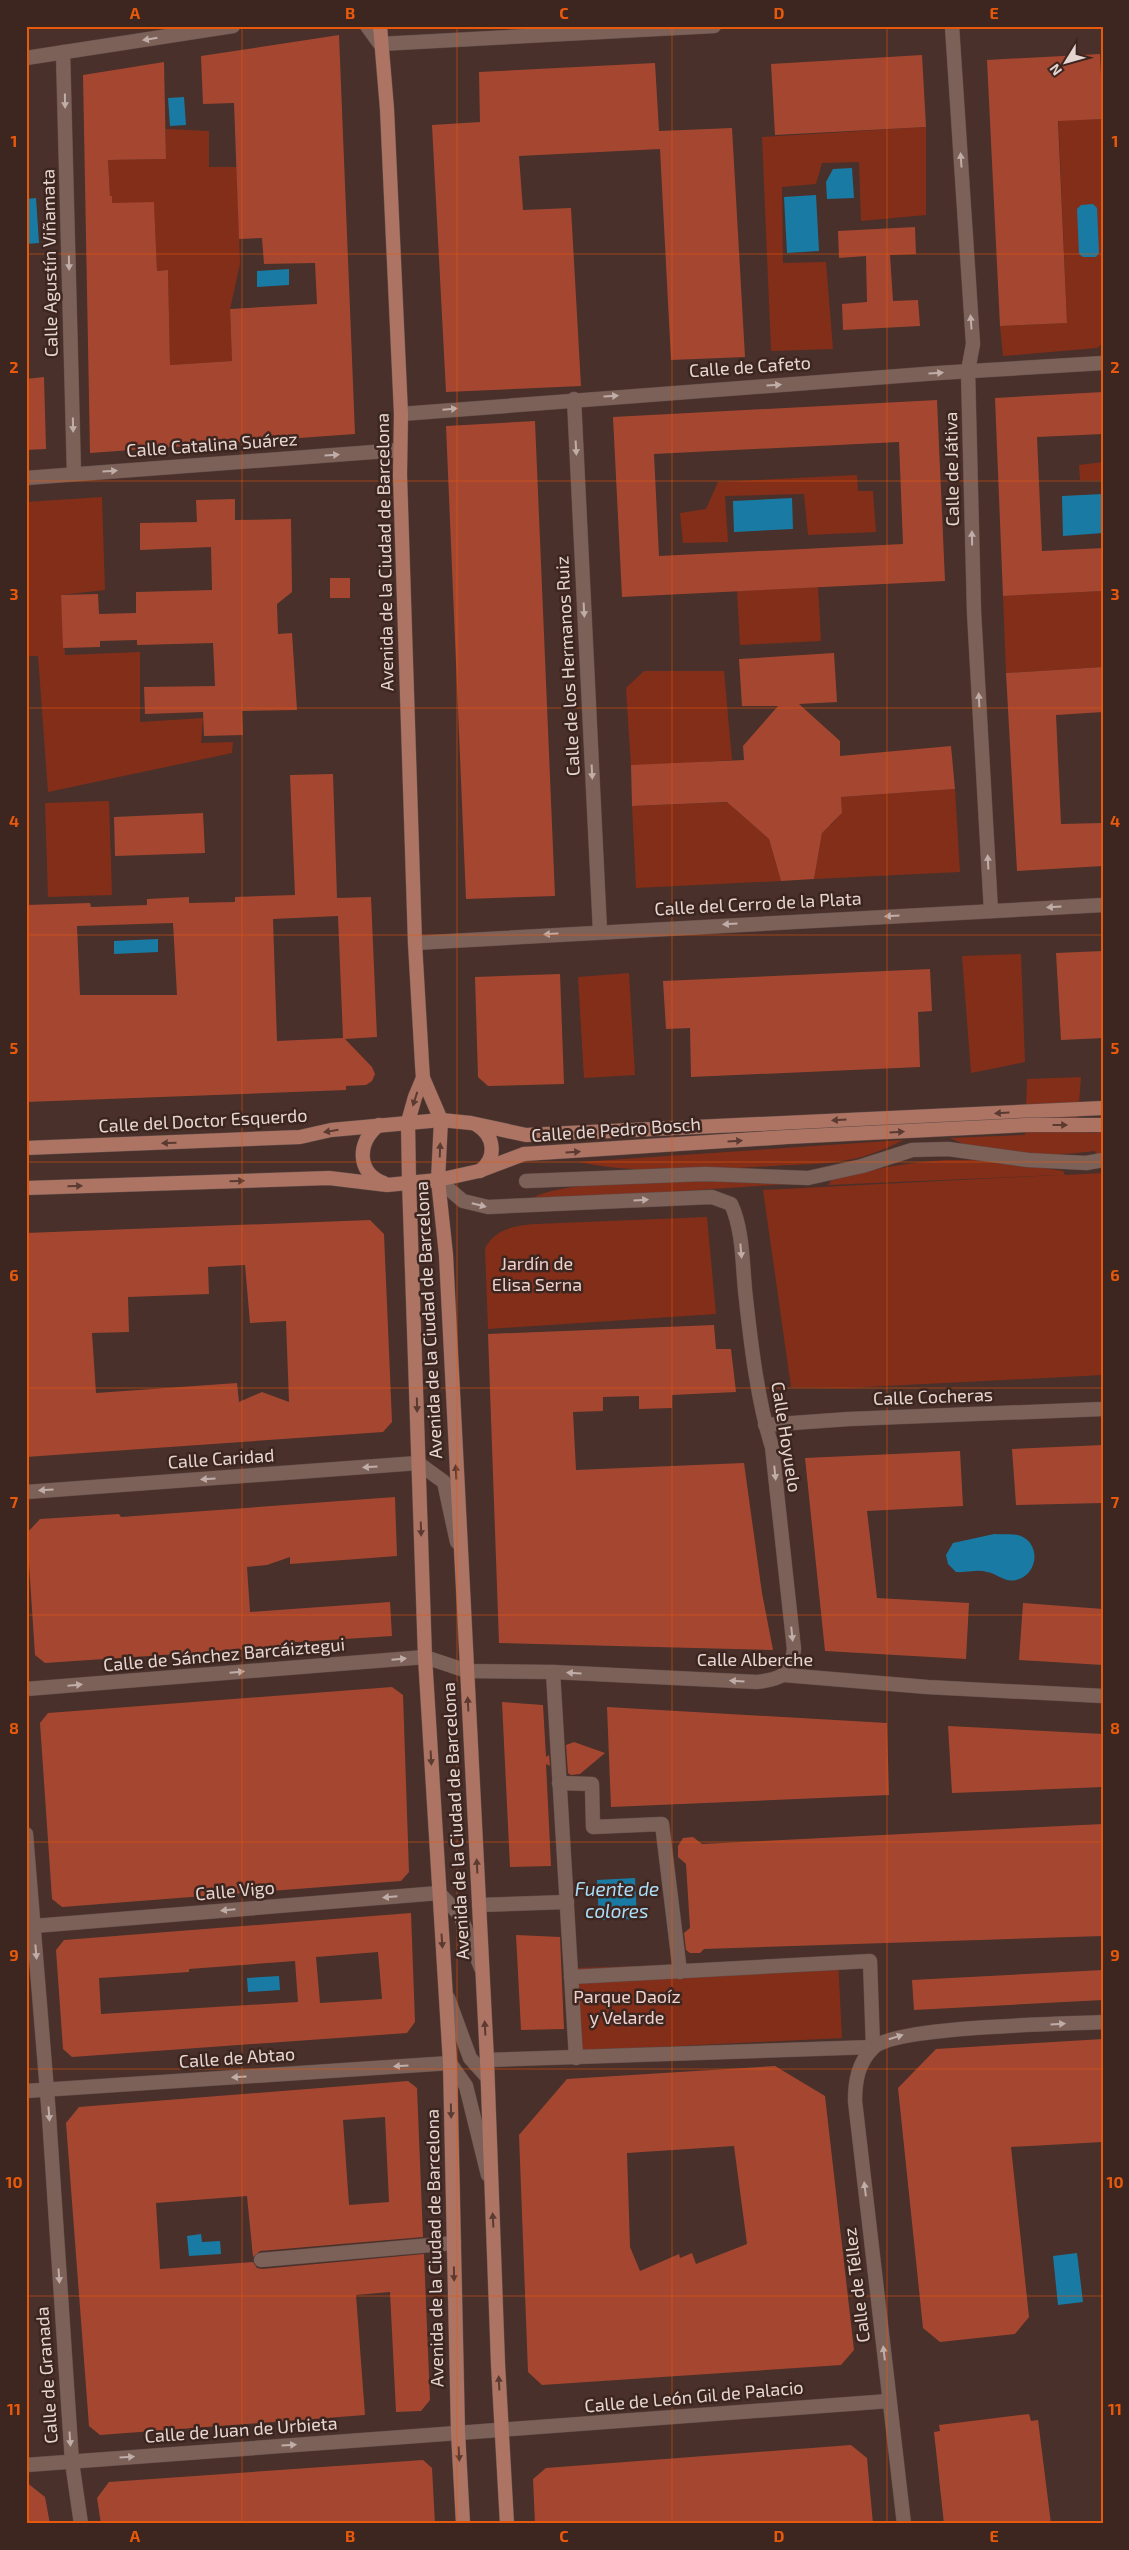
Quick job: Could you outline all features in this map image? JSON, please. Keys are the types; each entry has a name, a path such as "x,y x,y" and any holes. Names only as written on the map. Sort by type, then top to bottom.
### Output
{"main road":[{"name":"Avenida de la Ciudad de Barcelona","path":"380,26 387,110 401,414 400,450 415,943 423,1078 441,1120 438,1180 446,1244 487,2060 501,2431 507,2524"},
{"name":"Avenida de la Ciudad de Barcelona","path":"423,1078 408,1122 409,1181 425,1657 450,2062 458,2432 463,2524"},
{"name":"Calle de Pedro Bosch","path":"441,1120 471,1123 526,1134 1103,1108"},
{"name":"Calle del Doctor Esquerdo","path":"26,1148 300,1137 331,1130 441,1120"},
{"path":"471,1123 483,1129 491,1143 490,1159 480,1171"},
{"path":"379,1125 366,1137 362,1153 366,1170 379,1182 387,1184"},
{"name":"Calle de Pedro Bosch","path":"438,1180 480,1171 524,1154 806,1136 1027,1125 1103,1125"},
{"path":"26,1188 329,1178 387,1184 438,1180"}],"street":[{"path":"26,58 233,26"},
{"path":"367,26 380,44 714,26"},
{"name":"Calle de Játiva","path":"952,26 973,344 968,371 974,612 991,911"},
{"name":"Calle Agustín Viñamata","path":"63,52 74,474"},
{"name":"Calle de Cafeto","path":"401,414 574,399 1103,363"},
{"name":"Calle de los Hermanos Ruiz","path":"574,399 600,931"},
{"name":"Calle Catalina Suárez","path":"26,478 400,450"},
{"name":"Calle del Cerro de la Plata","path":"415,943 600,931 1103,905"},
{"path":"526,1181 705,1174 808,1178 862,1166 912,1150 948,1149 1028,1160 1086,1163 1103,1160"},
{"name":"Calle Hoyuelo","path":"438,1180 463,1201 488,1207 712,1197 731,1204 738,1218 746,1301 765,1425 772,1447 794,1649 792,1662 784,1675"},
{"name":"Calle Cocheras","path":"765,1425 849,1419 1103,1409"},
{"name":"Avenida de la Ciudad de Barcelona","path":"418,1463 444,1482 461,1565"},
{"name":"Calle Caridad","path":"26,1492 418,1463"},
{"name":"Avenida de la Ciudad de Barcelona","path":"425,1657 467,1671"},
{"name":"Calle de Sánchez Barcáiztegui","path":"26,1689 425,1657"},
{"name":"Calle Alberche","path":"467,1671 553,1672 757,1682 773,1680 784,1675 927,1687 1103,1696"},
{"path":"553,1672 576,2058"},
{"path":"559,1783 592,1784 593,1827 662,1824 680,1972"},
{"name":"Calle de Granada","path":"26,1834 47,2090 72,2462 81,2524"},
{"name":"Avenida de la Ciudad de Barcelona","path":"439,1893 460,1915 482,1970"},
{"name":"Calle Vigo","path":"34,1926 439,1893"},
{"path":"479,1905 567,1902"},
{"path":"571,1978 870,1961 873,2047"},
{"name":"Avenida de la Ciudad de Barcelona","path":"445,1990 470,2058 487,2077"},
{"path":"487,2060 873,2047 899,2036 930,2031 1103,2022"},
{"name":"Calle de Téllez","path":"873,2047 858,2070 855,2100 904,2524"},
{"name":"Avenida de la Ciudad de Barcelona","path":"450,2062 466,2086 492,2190"},
{"name":"Calle de Abtao","path":"26,2091 450,2062"},
{"path":"261,2260 454,2244"},
{"name":"Calle de León Gil de Palacio","path":"501,2431 889,2401"},
{"path":"458,2432 501,2431"},
{"name":"Calle de Juan de Urbieta","path":"26,2465 458,2432"}],"green space":[{"path":"1058,110 1078,120 1103,119 1103,343 1097,348 1003,356 1000,326 1067,323"},
{"path":"926,127 926,215 861,221 859,162 822,163 816,184 782,187 783,263 826,262 833,349 771,351 762,137"},
{"path":"166,129 209,131 209,167 237,167 240,264 230,309 232,361 170,365 168,270 157,271 154,203 112,203 112,196 110,196 108,160 166,159"},
{"path":"1103,462 1103,480 1080,480 1079,465"},
{"path":"857,475 858,491 873,491 876,532 808,535 804,494 725,496 728,542 683,543 680,513 706,509 718,482"},
{"path":"102,497 105,590 61,595 65,655 140,652 140,722 203,718 201,743 233,742 232,753 48,792 38,656 26,656 26,502"},
{"path":"818,587 821,641 740,645 737,591"},
{"path":"1103,591 1103,667 1006,673 1003,596"},
{"path":"644,671 724,671 732,760 631,767 626,688"},
{"path":"955,789 960,872 814,879 822,833 820,825 831,825 842,813 841,797"},
{"path":"109,801 112,895 48,897 45,803"},
{"path":"734,802 735,809 769,839 781,881 636,888 632,806"},
{"path":"1021,954 1025,1062 971,1073 962,956"},
{"path":"629,973 635,1075 584,1078 578,977"},
{"path":"1081,1077 1077,1132 1098,1133 1103,1093 1103,1154 1096,1154 1095,1151 1061,1154 1002,1152 966,1145 950,1138 1025,1135 1027,1079"},
{"path":"904,1140 862,1157 820,1164 650,1170 625,1169 579,1162"},
{"path":"945,1160 993,1160 1063,1171 1065,1175 1103,1173 1103,1375 846,1388 791,1387 763,1190 1058,1175 828,1185 832,1180 874,1170"},
{"path":"671,1180 786,1184 538,1201 533,1198 545,1193 579,1186"},
{"name":"Jardín de Elisa Serna","path":"707,1217 716,1314 488,1329 485,1248 500,1232 528,1225"},
{"name":"Parque Daoíz y Velarde","path":"838,1960 842,2038 578,2051 575,1968"}],"water":[{"path":"184,97 186,125 170,126 168,98"},
{"path":"852,168 854,198 827,199 826,182 833,169"},
{"path":"816,195 819,251 787,253 784,197"},
{"path":"36,198 39,243 26,244 26,199"},
{"path":"1093,204 1097,208 1099,253 1096,257 1083,257 1079,254 1077,209 1081,205"},
{"path":"289,269 289,285 257,287 257,271"},
{"path":"1103,494 1103,533 1063,536 1062,496"},
{"path":"792,498 793,529 734,532 733,501"},
{"path":"158,939 158,952 114,954 114,941"},
{"path":"994,1534 1021,1536 1028,1540 1034,1553 1034,1560 1029,1573 1012,1581 983,1571 956,1572 948,1564 946,1555 953,1543"},
{"name":"Fuente de colores","path":"635,1878 637,1919 599,1920 597,1880"},
{"path":"279,1976 280,1990 248,1992 247,1978"},
{"path":"201,2234 202,2242 220,2241 221,2254 189,2256 187,2236"},
{"path":"1077,2253 1083,2302 1058,2305 1053,2256"}],"building":[{"path":"339,35 355,434 90,453 83,75 164,62 166,159 108,160 110,196 112,196 112,203 154,202 157,271 168,270 170,365 232,361 230,309 317,304 315,263 264,264 262,238 239,239 234,103 203,104 201,56"},
{"path":"1100,54 1103,119 1058,121 1067,323 1000,326 987,60"},
{"path":"922,55 926,127 775,135 771,64"},
{"path":"655,63 659,131 732,128 745,357 671,360 660,149 519,156 523,210 571,208 581,386 446,392 432,125 480,122 479,72"},
{"path":"915,227 916,254 890,255 893,301 918,300 920,326 843,330 842,304 867,302 866,256 839,258 838,231"},
{"path":"44,377 46,449 26,450 26,379"},
{"path":"1103,392 1103,434 1037,437 1042,551 1103,548 1103,591 1003,596 995,398"},
{"path":"937,400 945,581 622,597 613,417","holes":["899,442 903,544 659,556 654,454"]},
{"path":"535,421 555,896 466,899 446,426"},
{"path":"235,499 235,520 291,519 292,592 277,604 278,634 292,633 297,710 242,711 243,735 204,736 203,712 145,714 144,687 215,686 213,643 137,645 137,640 100,641 100,647 63,648 61,595 98,594 99,614 136,613 136,592 212,590 211,547 140,550 140,523 197,522 196,500"},
{"path":"330,578 350,578 350,598 330,598"},
{"path":"834,653 837,702 799,704 840,741 840,756 951,746 955,789 841,797 842,813 822,833 814,879 781,881 769,839 727,802 632,806 631,765 744,760 743,746 778,706 742,706 739,659"},
{"path":"1103,667 1103,712 1056,715 1061,824 1103,823 1103,866 1017,871 1006,673"},
{"path":"333,774 337,898 371,897 377,1037 345,1039 372,1067 375,1074 372,1081 366,1085 346,1086 346,1090 26,1102 26,905 90,903 91,907 147,905 147,899 189,897 189,903 235,902 235,897 295,895 290,775","holes":["338,916 343,1038 277,1041 273,919","173,923 177,995 80,995 77,926"]},
{"path":"203,813 205,853 115,856 114,817"},
{"path":"1103,951 1103,1038 1061,1040 1056,953"},
{"path":"930,969 932,1011 918,1012 920,1067 691,1077 690,1028 666,1029 663,981"},
{"path":"560,974 564,1084 488,1086 478,1077 475,977"},
{"path":"370,1220 384,1234 392,1422 383,1432 26,1457 26,1233","holes":["245,1265 250,1323 286,1321 289,1402 262,1392 239,1402 237,1383 96,1393 92,1333 129,1332 128,1297 209,1294 208,1267"]},
{"path":"714,1325 716,1349 731,1349 736,1392 672,1395 672,1408 639,1409 639,1396 603,1397 603,1411 573,1412 576,1470 744,1463 762,1593 773,1650 499,1643 488,1334"},
{"path":"1103,1445 1103,1503 1016,1505 1012,1449"},
{"path":"960,1451 963,1506 867,1511 877,1598 969,1603 966,1659 825,1651 805,1458"},
{"path":"395,1497 397,1556 290,1564 290,1557 267,1565 247,1567 250,1612 390,1602 392,1636 281,1643 281,1647 45,1663 35,1655 27,1533 40,1519 119,1514 121,1517"},
{"path":"1023,1603 1103,1609 1103,1665 1019,1660"},
{"path":"392,1687 403,1695 409,1872 401,1881 62,1907 52,1899 40,1723 48,1713"},
{"path":"502,1702 543,1705 546,1757 549,1755 550,1766 546,1764 551,1866 510,1867"},
{"path":"607,1707 887,1723 889,1795 611,1807"},
{"path":"948,1726 1103,1734 1103,1787 952,1793"},
{"path":"574,1742 605,1753 580,1774 571,1775 568,1773 566,1745"},
{"path":"1103,1824 1103,1936 704,1949 700,1953 690,1953 686,1950 684,1933 690,1928 686,1864 678,1857 678,1846 683,1838 693,1837 702,1844"},
{"path":"411,1913 415,2022 407,2033 72,2057 63,2049 56,1950 64,1940","holes":["378,1952 382,1999 320,2003 316,1957","295,1961 298,2002 101,2014 99,1978 189,1972 189,1969"]},
{"path":"516,1935 560,1937 564,2029 521,2030"},
{"path":"1103,1970 1103,2000 914,2010 912,1980"},
{"path":"1103,2039 1103,2142 1011,2147 1029,2317 1015,2334 940,2342 923,2328 898,2088 936,2049"},
{"path":"775,2066 825,2096 854,2350 841,2365 542,2385 528,2372 519,2135 567,2079","holes":["734,2146 747,2244 696,2264 692,2253 680,2258 679,2254 640,2271 630,2247 627,2153"]},
{"path":"408,2081 417,2088 423,2237 260,2251 253,2257 247,2196 156,2203 160,2269 253,2262 257,2268 262,2269 424,2254 430,2400 421,2411 396,2412 390,2292 356,2295 365,2415 100,2435 89,2426 66,2123 79,2107","holes":["385,2117 389,2202 349,2205 343,2120"]},
{"path":"1029,2414 1031,2421 1038,2420 1051,2524 944,2524 934,2432 940,2431 939,2425"},
{"path":"851,2445 867,2458 873,2524 535,2524 533,2479 546,2468"},
{"path":"423,2460 432,2468 435,2524 101,2524 97,2498 109,2482"},
{"path":"26,2482 45,2497 50,2524 26,2524"}]}
